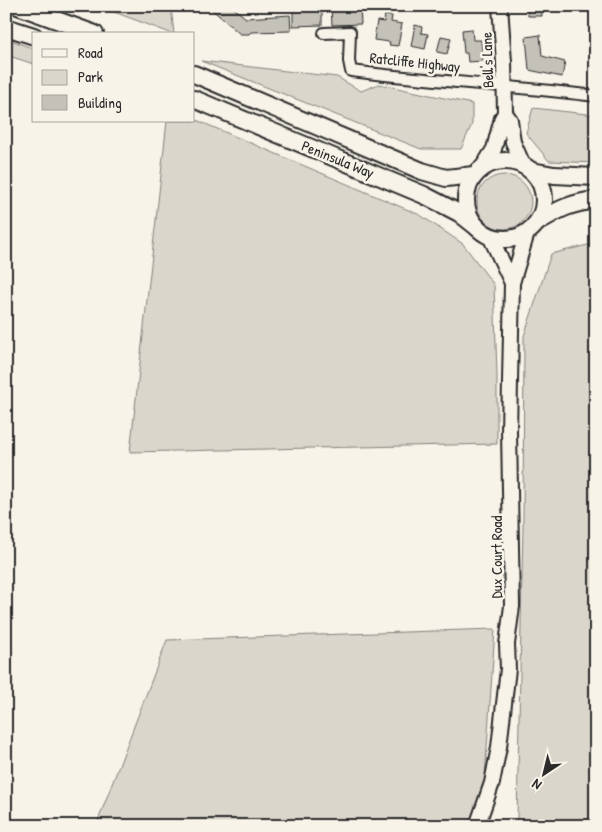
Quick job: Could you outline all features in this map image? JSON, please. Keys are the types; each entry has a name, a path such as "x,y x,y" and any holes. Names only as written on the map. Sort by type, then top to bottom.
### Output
{"main road":[{"path":"18,6 90,32"},
{"path":"6,27 32,35"},
{"name":"Peninsula Way","path":"195,74 422,171 446,178 478,172"},
{"name":"Peninsula Way","path":"195,100 424,194 459,213 484,232"},
{"path":"596,176 554,175 505,161 493,163 478,172 468,187 466,199 467,211 484,232 501,239 512,239 559,209 576,202 596,200"},
{"path":"528,168 543,189 544,201 532,228"}],"street":[{"name":"Bell's Lane","path":"478,172 494,149 505,113 500,6"},
{"name":"Ratcliffe Highway","path":"324,32 350,32 349,61 351,70 505,88 596,96"},
{"name":"Bell's Lane","path":"505,113 510,120 513,142 528,168"},
{"name":"Dux Court Road","path":"479,822 492,782 499,747 508,669 507,644 511,620 512,531 509,431 512,283 532,228"},
{"name":"Dux Court Road","path":"484,232 512,283"}],"lane":[{"path":"479,822 498,826"}],"green space":[{"path":"98,6 171,6 174,32 168,32"},
{"path":"6,38 32,48 32,63 6,55"},
{"path":"201,61 337,77 361,91 379,84 472,104 472,124 461,149 421,149"},
{"path":"533,108 596,115 596,163 549,161 526,133"},
{"path":"195,119 420,215 463,244 494,285 497,444 130,452 167,122 195,122"},
{"path":"499,175 509,175 523,183 529,192 531,202 529,212 523,221 509,229 499,229 489,224 482,217 477,207 477,197 482,187 489,180"},
{"path":"596,243 596,826 533,826 517,820 523,526 524,336 551,254"},
{"path":"495,629 484,792 468,826 96,826 167,640"}],"building":[{"path":"208,6 231,6 246,18 290,15 291,31 240,34"},
{"path":"322,6 322,25 293,26 293,7"},
{"path":"331,6 360,6 361,24 332,25"},
{"path":"527,6 541,6 542,16 528,16"},
{"path":"385,15 392,16 391,22 402,24 398,46 389,45 390,42 374,40 377,21 384,22"},
{"path":"415,25 422,27 421,33 428,34 425,49 411,46"},
{"path":"472,29 473,40 481,40 483,61 468,62 467,53 464,53 462,30"},
{"path":"540,35 542,56 565,62 562,77 529,70 526,37"},
{"path":"441,36 451,38 447,54 437,52"},
{"path":"593,48 596,48 596,67 592,67"}]}
